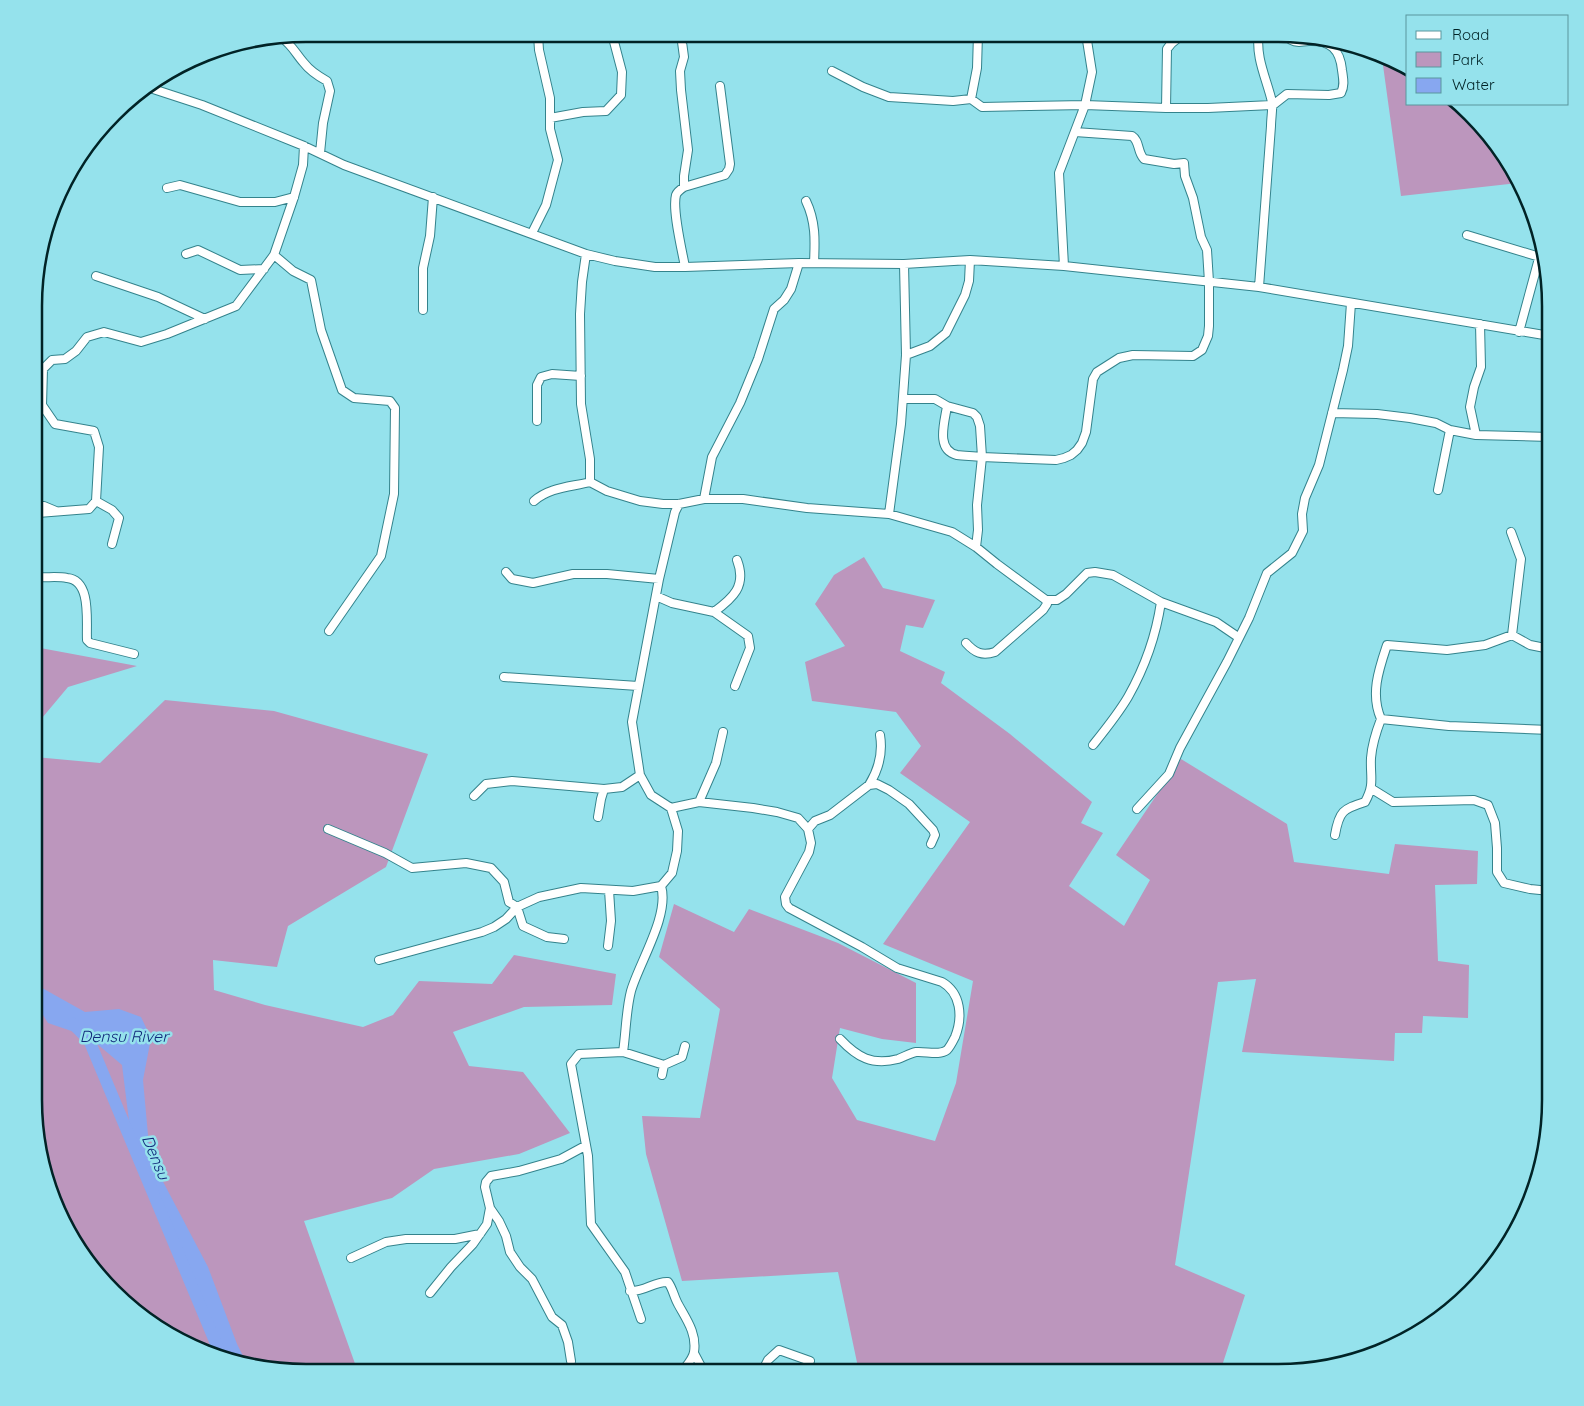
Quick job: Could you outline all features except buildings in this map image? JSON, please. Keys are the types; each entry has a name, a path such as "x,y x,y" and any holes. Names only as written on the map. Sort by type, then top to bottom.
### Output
{"street":[{"path":"532,233 546,205 558,160 550,129 550,98 538,42"},
{"path":"550,118 583,112 606,111 622,95 622,72 614,42"},
{"path":"682,42 684,56 680,71 681,90 688,150 684,187"},
{"path":"971,99 977,68 978,42"},
{"path":"1064,266 1058,181 1063,162 1085,105 1092,72 1087,42"},
{"path":"1166,108 1167,49 1172,42"},
{"path":"1257,42 1273,105 1259,287"},
{"path":"290,43 303,63 312,72 327,81 330,91 323,124 320,153"},
{"path":"832,71 862,87 889,98 953,101 971,99 982,107 1085,105 1166,108 1273,105 1287,94 1336,95 1341,93 1343,89 1341,59 1336,50"},
{"path":"685,267 677,218 676,195 684,187 725,174 730,164 720,86"},
{"path":"156,90 202,105 344,164 586,254 615,261 685,267 799,263 904,264 970,260 1064,266 1259,287 1542,335"},
{"path":"947,406 943,436 945,446 952,453 981,457 1056,460 1071,455 1082,443 1086,432 1093,379 1097,372 1119,358 1133,355 1193,356 1202,350 1208,336 1209,282 1207,250 1200,237 1193,198 1185,176 1184,163 1174,164 1144,159 1140,154 1137,140 1132,136 1075,132"},
{"path":"42,513 89,509 96,501 100,446 94,431 56,424 42,405 43,369 52,360 66,359 76,351 87,337 104,332 141,342 236,306 274,254 294,197 303,164 304,146"},
{"path":"167,188 180,185 240,202 275,202 294,197"},
{"path":"423,310 423,268 430,236 433,197"},
{"path":"806,201 812,215 815,235 814,263"},
{"path":"1466,235 1536,255"},
{"path":"186,254 198,250 240,270 264,269"},
{"path":"274,254 293,271 311,280 321,330 342,390 354,398 390,401 394,408 394,494 381,556 329,631"},
{"path":"586,254 580,314 581,404 590,459 590,482"},
{"path":"906,355 930,346 946,333 965,295 969,282 970,260"},
{"path":"704,499 712,456 740,403 758,359 774,309 784,300 791,289 799,263"},
{"path":"889,514 903,399 906,355 904,264"},
{"path":"1519,332 1538,266"},
{"path":"96,276 158,297 205,319"},
{"path":"1137,809 1169,774 1180,748 1249,618 1267,573 1292,553 1303,531 1302,514 1305,498 1319,465 1348,346 1351,303"},
{"path":"1476,435 1470,400 1481,367 1480,324"},
{"path":"537,420 537,384 541,377 552,374 581,376"},
{"path":"903,399 935,400 947,406 973,413 977,417 980,426 981,457 976,546"},
{"path":"1332,413 1377,414 1410,418 1436,423 1450,430 1476,435 1542,437"},
{"path":"1438,490 1450,430"},
{"path":"534,500 542,494 557,489 590,482 607,492 640,501 663,504 679,504 704,499 743,499 807,508 889,514 952,532 976,546 1046,600 1057,600 1066,594 1087,573 1095,572 1113,575 1161,602 1216,622 1238,637"},
{"path":"96,501 112,510 119,518 112,544"},
{"path":"379,960 482,932 494,927 506,919 518,907 539,896 581,888 633,892 662,886 672,873 677,851 678,831 671,808 651,795 640,775 632,722 659,579 675,512 679,504"},
{"path":"42,506 58,512"},
{"path":"1511,532 1520,559 1512,635"},
{"path":"714,612 733,598 739,583 740,568 737,560"},
{"path":"506,572 512,579 533,583 573,574 607,574 659,579"},
{"path":"42,577 69,578 79,584 85,594 86,640 90,643 134,654"},
{"path":"656,596 672,603 714,612 748,636 750,648 735,686"},
{"path":"966,643 978,654 987,655 995,652 1043,610 1047,604 1046,600"},
{"path":"1094,745 1127,699 1140,673 1156,629 1161,602"},
{"path":"1335,835 1337,819 1348,807 1365,802 1372,789 1371,760 1374,738 1381,719 1377,711 1375,689 1380,664 1387,644 1447,650 1485,645 1512,635 1530,645 1542,647"},
{"path":"504,677 638,686"},
{"path":"1381,719 1449,726 1542,730"},
{"path":"699,802 716,763 724,732"},
{"path":"808,829 815,821 830,814 869,785 878,768 882,746 880,735"},
{"path":"474,796 486,784 512,781 604,789 622,787 640,775"},
{"path":"869,785 878,784 909,804 933,830 935,835 931,844"},
{"path":"598,817 600,799 604,789"},
{"path":"1372,789 1393,802 1474,800 1488,805 1495,823 1497,872 1504,883 1542,890"},
{"path":"671,808 699,802 753,808 798,818 808,829 811,844 809,852 785,897 789,908 897,968 948,985 955,994 959,1006 958,1029 948,1049 940,1053 915,1052 900,1059 874,1061 859,1057 840,1038"},
{"path":"328,829 386,853 412,868 466,863 491,868 504,882 508,902 518,907 523,926 547,936 564,939"},
{"path":"623,1052 630,998 659,918 664,894 662,886"},
{"path":"608,946 611,927 609,890"},
{"path":"641,1319 625,1272 591,1224 588,1156 571,1064 579,1054 623,1052 664,1065 682,1057 685,1046"},
{"path":"662,1076 664,1065"},
{"path":"571,1361 568,1342 562,1325 552,1317 532,1278 520,1267 510,1252 506,1236 490,1208 485,1187 486,1182 491,1176 519,1171 561,1159 585,1146"},
{"path":"430,1293 473,1244 487,1224 490,1208"},
{"path":"351,1258 386,1242 406,1238 455,1239 480,1234"},
{"path":"630,1291 638,1291 668,1282 672,1287 677,1303 692,1327 694,1353 700,1364"},
{"path":"766,1364 779,1350 810,1361"},
{"path":"687,1364 694,1353"}],"green space":[{"path":"1383,65 1406,76 1406,105 1447,105 1464,120 1487,146 1511,184 1401,196"},
{"path":"864,557 883,588 935,600 923,628 906,625 900,651 945,672 941,683 1010,734 1092,802 1081,823 1103,833 1069,886 1124,926 1150,880 1116,855 1181,759 1287,824 1294,862 1389,874 1395,844 1478,851 1477,884 1435,885 1438,961 1469,965 1468,1018 1423,1016 1422,1033 1395,1033 1394,1061 1242,1052 1256,979 1218,982 1175,1265 1245,1295 1223,1364 857,1364 838,1272 682,1281 646,1154 642,1116 700,1118 720,1009 659,957 674,904 734,932 749,909 838,943 916,983 916,1043 882,1039 840,1028 832,1078 857,1120 935,1141 956,1083 973,981 883,944 970,822 900,773 921,746 896,712 812,701 805,662 845,646 815,604 834,575"},
{"path":"42,648 137,666 68,687 42,718"},
{"path":"165,700 274,711 428,754 386,867 288,926 277,967 213,960 214,990 265,1005 363,1027 393,1015 419,981 492,984 514,955 616,974 612,1005 524,1007 453,1032 469,1066 523,1072 570,1133 519,1154 434,1169 392,1198 304,1221 355,1364 289,1363 255,1358 206,1343 175,1328 146,1309 108,1273 87,1246 63,1200 48,1151 42,1099 42,758 100,763"}],"water":[{"name":"Densu River","path":"42,988 85,1012 119,1009 141,1017 151,1038 143,1080 150,1157 208,1267 243,1355 223,1349 194,1289 154,1189 133,1153 122,1065 89,1037 48,1023 42,1013"}],"waterway":[{"name":"Densu","path":"72,1023 89,1040 218,1347"}]}
